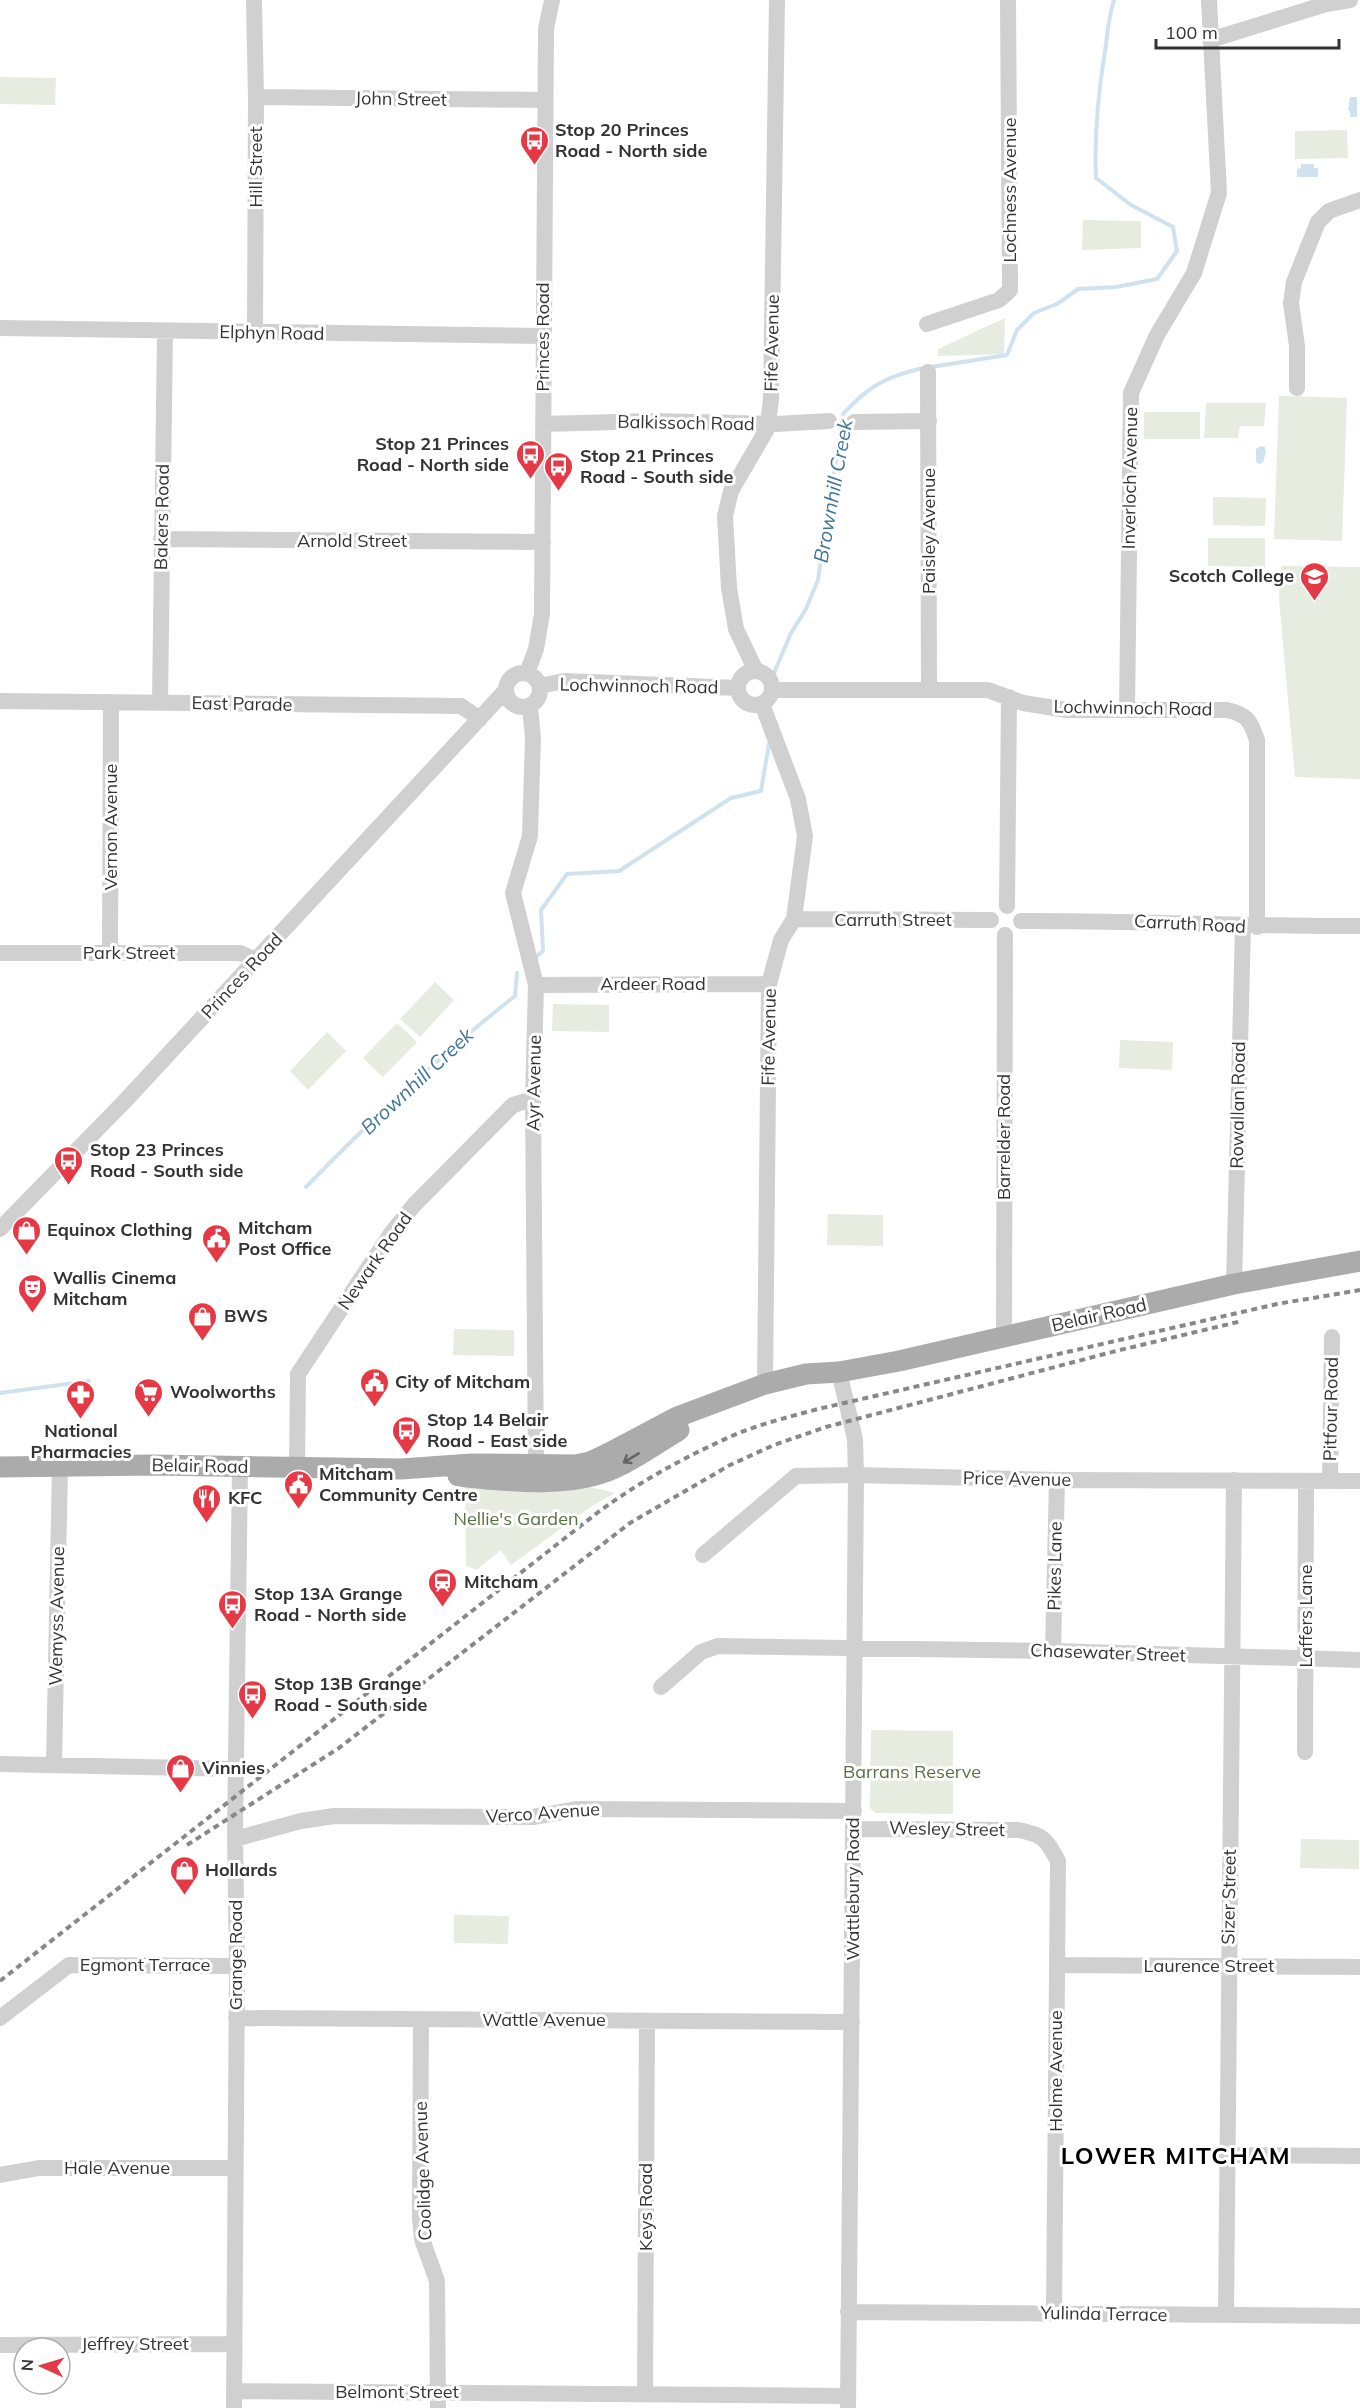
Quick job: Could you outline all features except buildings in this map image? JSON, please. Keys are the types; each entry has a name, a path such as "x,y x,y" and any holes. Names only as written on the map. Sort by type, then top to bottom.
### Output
{"main road":[{"name":"Belair Road","path":"0,1467 153,1465 401,1469 472,1464 575,1465 590,1462 677,1417 765,1384 806,1374 839,1372 1004,1338 1234,1284 1360,1262"},
{"name":"Belair Road","path":"401,1469 495,1480 568,1481 583,1478 615,1468 684,1427 738,1407 816,1385 839,1372"}],"street":[{"name":"Hill Street","path":"254,0 255,333"},
{"name":"Princes Road","path":"527,673 536,649 542,614 546,29 552,0"},
{"name":"Fife Avenue","path":"756,671 736,629 729,588 725,516 731,491 757,448 768,424 771,400 777,0"},
{"name":"Lochness Avenue","path":"927,324 999,300 1010,290 1008,0"},
{"path":"1209,0 1210,40 1326,4 1350,0"},
{"name":"Inverloch Avenue","path":"1127,710 1131,393 1157,335 1194,273 1219,193 1210,40"},
{"name":"John Street","path":"256,97 545,100"},
{"path":"1297,388 1298,346 1291,303 1294,282 1318,222 1329,211 1360,200"},
{"name":"Elphyn Road","path":"0,328 543,336"},
{"name":"Bakers Road","path":"160,703 165,332"},
{"name":"Paisley Avenue","path":"928,372 929,689"},
{"name":"Balkissoch Road","path":"543,423 654,421 768,424 829,421"},
{"path":"854,422 929,421"},
{"name":"Arnold Street","path":"161,539 543,542"},
{"path":"756,671 769,677 772,690 771,696 762,704 748,704 742,699 738,688 745,674 756,671"},
{"path":"527,673 533,676 540,686 539,696 530,706 524,708 509,697 511,677 527,673"},
{"name":"Lochwinnoch Road","path":"540,686 564,681 738,688"},
{"name":"Lochwinnoch Road","path":"772,690 988,690 1023,703 1067,710 1227,710 1243,714 1251,723 1257,740 1250,926"},
{"name":"Princes Road","path":"0,1228 124,1102 480,719 509,697"},
{"path":"1007,906 1009,698"},
{"name":"East Parade","path":"0,701 461,706 480,719"},
{"name":"Vernon Avenue","path":"110,953 111,702"},
{"name":"Fife Avenue","path":"762,704 798,800 806,836 794,919 781,940 769,984 765,1384"},
{"name":"Ayr Avenue","path":"530,706 534,738 530,836 513,893 535,980 533,1099 536,1466"},
{"path":"1007,906 1012,907 1019,914 1021,921 1012,934 1005,935 993,928 991,920 999,908 1007,906"},
{"name":"Carruth Street","path":"794,919 991,920"},
{"name":"Carruth Road","path":"1021,921 1113,920 1250,926 1360,926"},
{"name":"Rowallan Road","path":"1234,1284 1250,926"},
{"name":"Barrelder Road","path":"1004,1338 1005,935"},
{"name":"Park Street","path":"0,953 242,953 256,960"},
{"name":"Ardeer Road","path":"535,980 769,984"},
{"name":"Newark Road","path":"297,1468 298,1374 392,1232 414,1205 513,1105 533,1099"},
{"name":"Pitfour Road","path":"1330,1481 1332,1337"},
{"name":"Wattlebury Road","path":"839,1372 855,1439 856,1475 848,2402"},
{"path":"855,1439 872,1465 887,1476"},
{"name":"Wemyss Avenue","path":"54,1765 60,1467"},
{"name":"Grange Road","path":"234,2400 237,1966 235,1839 240,1467"},
{"name":"Price Avenue","path":"703,1555 796,1476 1360,1481"},
{"name":"Pikes Lane","path":"1053,1651 1057,1480"},
{"name":"Sizer Street","path":"1226,2315 1234,1480"},
{"name":"Laffers Lane","path":"1305,1752 1306,1480"},
{"name":"Chasewater Street","path":"661,1687 701,1652 718,1646 1053,1651 1360,1660"},
{"path":"0,1764 236,1769"},
{"name":"Verco Avenue","path":"235,1839 301,1821 334,1816 533,1817 578,1809 854,1811"},
{"name":"Wesley Street","path":"854,1828 1019,1830 1039,1834"},
{"name":"Holme Avenue","path":"1039,1834 1048,1843 1058,1861 1054,2313"},
{"name":"Egmont Terrace","path":"0,2018 69,1965 237,1966"},
{"name":"Laurence Street","path":"1057,1965 1360,1967"},
{"name":"Wattle Avenue","path":"236,2018 852,2022"},
{"name":"Coolidge Avenue","path":"421,2019 420,2218 422,2239 437,2281 438,2400"},
{"name":"Keys Road","path":"645,2394 647,2021"},
{"path":"1226,2155 1360,2156"},
{"name":"Hale Avenue","path":"0,2175 39,2168 236,2168"},
{"name":"Yulinda Terrace","path":"848,2312 1360,2316"},
{"name":"Jeffrey Street","path":"0,2345 234,2344"},
{"name":"Belmont Street","path":"234,2400 438,2400 645,2394 848,2402"}],"green space":[{"path":"0,77 56,78 55,105 0,104"},
{"path":"1347,130 1348,158 1295,159 1295,131"},
{"path":"1083,220 1141,221 1141,248 1082,250"},
{"path":"1005,318 1004,354 938,356 938,349"},
{"path":"1279,396 1347,398 1342,541 1274,539"},
{"path":"1206,403 1266,403 1264,426 1240,426 1238,438 1204,438"},
{"path":"1144,412 1200,412 1200,439 1144,439"},
{"path":"1213,497 1266,498 1265,526 1213,525"},
{"path":"1208,538 1265,538 1265,567 1208,566"},
{"path":"1281,566 1360,567 1360,779 1295,777 1279,599"},
{"path":"435,982 454,1000 420,1037 400,1019"},
{"path":"553,1004 609,1005 609,1032 552,1031"},
{"path":"397,1023 417,1042 383,1077 363,1058"},
{"path":"327,1032 346,1051 308,1090 290,1071"},
{"path":"1120,1040 1173,1042 1172,1070 1119,1068"},
{"path":"828,1214 883,1215 883,1246 827,1245"},
{"path":"454,1329 514,1330 514,1356 453,1355"},
{"name":"Nellie's Garden","path":"465,1486 586,1486 615,1493 592,1506 511,1565 501,1550 476,1570 466,1565"},
{"name":"Barrans Reserve","path":"871,1730 953,1731 953,1814 876,1813 870,1808"},
{"path":"1301,1839 1359,1840 1359,1869 1300,1868"},
{"path":"454,1915 509,1916 508,1944 454,1943"}],"water":[{"path":"1350,97 1357,97 1357,117 1350,117 1350,111 1348,111"},
{"path":"1301,164 1314,164 1314,168 1318,168 1318,177 1297,177 1297,169 1301,168"},
{"path":"1261,446 1265,447 1266,452 1260,464 1256,462 1256,449"}],"waterway":[{"name":"Brownhill Creek","path":"931,367 1007,355 1017,330 1034,313 1057,304 1078,289 1116,287 1157,279 1177,251 1173,227 1131,205 1096,178 1099,98 1109,19 1114,0"},
{"name":"Brownhill Creek","path":"774,673 818,580 843,414 870,389 898,375 923,368"},
{"name":"Brownhill Creek","path":"533,959 543,951 541,910 567,874 619,871 731,798 761,791 769,744"},
{"name":"Brownhill Creek","path":"306,1187 408,1088 515,996 517,973"},
{"name":"Brownhill Creek","path":"0,1393 89,1381"}],"railway":[{"path":"0,1981 597,1513 641,1483 688,1457 744,1431 818,1409 1277,1304 1360,1290"},
{"path":"187,1845 339,1748 630,1523 730,1465 774,1445 826,1427 1116,1351 1242,1321"}],"place":[{"name":"Stop 20 Princes Road - North side","path":"534,166"},
{"name":"Stop 21 Princes Road - North side","path":"530,480"},
{"name":"Stop 21 Princes Road - South side","path":"559,492"},
{"name":"Scotch College","path":"1315,602"},
{"name":"Stop 23 Princes Road - South side","path":"69,1186"},
{"name":"Equinox Clothing","path":"26,1256"},
{"name":"Mitcham Post Office","path":"217,1264"},
{"name":"Wallis Cinema Mitcham","path":"32,1314"},
{"name":"BWS","path":"203,1342"},
{"name":"City of Mitcham","path":"374,1408"},
{"name":"Woolworths","path":"149,1418"},
{"name":"National Pharmacies","path":"81,1420"},
{"name":"Stop 14 Belair Road - East side","path":"406,1456"},
{"name":"Mitcham Community Centre","path":"298,1510"},
{"name":"KFC","path":"207,1524"},
{"name":"Mitcham","path":"443,1608"},
{"name":"Stop 13A Grange Road - North side","path":"233,1630"},
{"name":"Stop 13B Grange Road - South side","path":"253,1720"},
{"name":"Vinnies","path":"181,1794"},
{"name":"Hollards","path":"184,1896"}],"district":[{"name":"LOWER MITCHAM","path":"1176,2156"}]}
